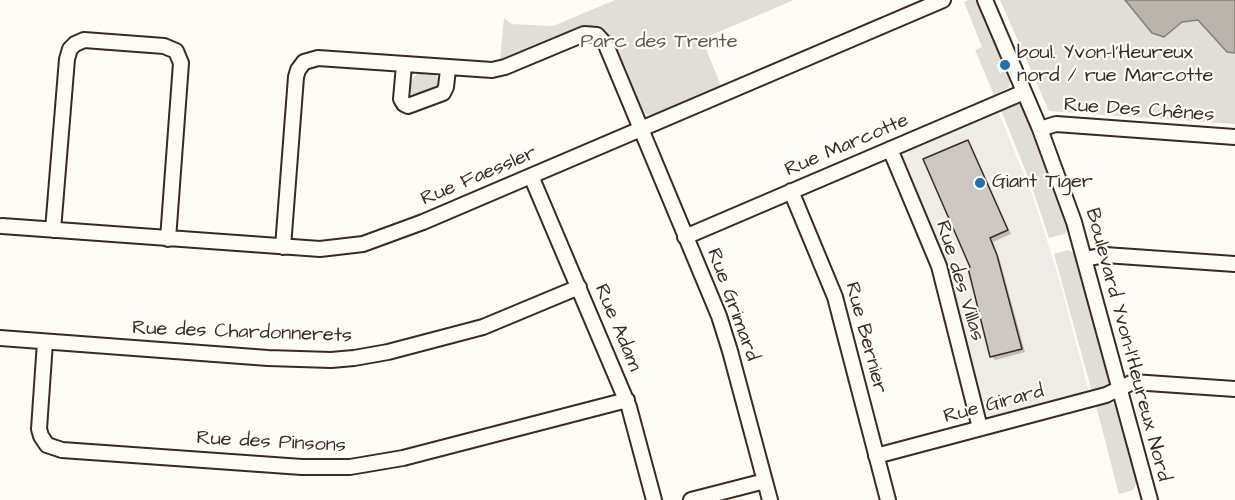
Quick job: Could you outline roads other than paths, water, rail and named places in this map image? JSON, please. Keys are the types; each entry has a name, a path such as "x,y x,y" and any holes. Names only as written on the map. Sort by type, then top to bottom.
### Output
{"street":[{"name":"Rue Faessler","path":"2,226 330,249 374,242 943,0"},
{"name":"Boulevard Yvon-l'Heureux Nord","path":"985,0 1040,129 1085,259 1149,498"},
{"name":"Rue Grimard","path":"448,69 497,70 587,33 600,37 606,45 724,331 770,500"},
{"path":"53,230 68,51 75,44 84,40 170,48 178,54 181,63 168,238"},
{"path":"284,247 296,77 300,67 308,60 318,58 404,65 448,69 443,93 408,106 404,104 401,99 404,65"},
{"name":"Rue Marcotte","path":"686,237 1024,92"},
{"name":"Rue Des Chênes","path":"1040,129 1056,124 1235,137"},
{"name":"Rue des Villas","path":"890,149 939,266 980,428"},
{"name":"Rue Adam","path":"531,176 627,400 654,500"},
{"name":"Rue Bernier","path":"791,191 835,297 888,500"},
{"path":"1085,259 1105,255 1235,264"},
{"name":"Rue des Chardonnerets","path":"0,338 268,358 331,360 354,358 388,352 483,327 579,287"},
{"name":"Rue des Pinsons","path":"45,342 39,429 45,442 57,449 309,467 350,467 403,458 627,400"},
{"name":"Rue Girard","path":"876,456 1106,395 1134,382 1235,389"},
{"path":"691,500 765,481"},
{"path":"1134,500 1149,498"}],"place":[{"name":"boul. Yvon-l'Heureux nord / rue Marcotte","path":"1005,65"},
{"name":"Giant Tiger","path":"980,183"}],"park label":[{"name":"Parc des Trente","path":"659,43"}]}
